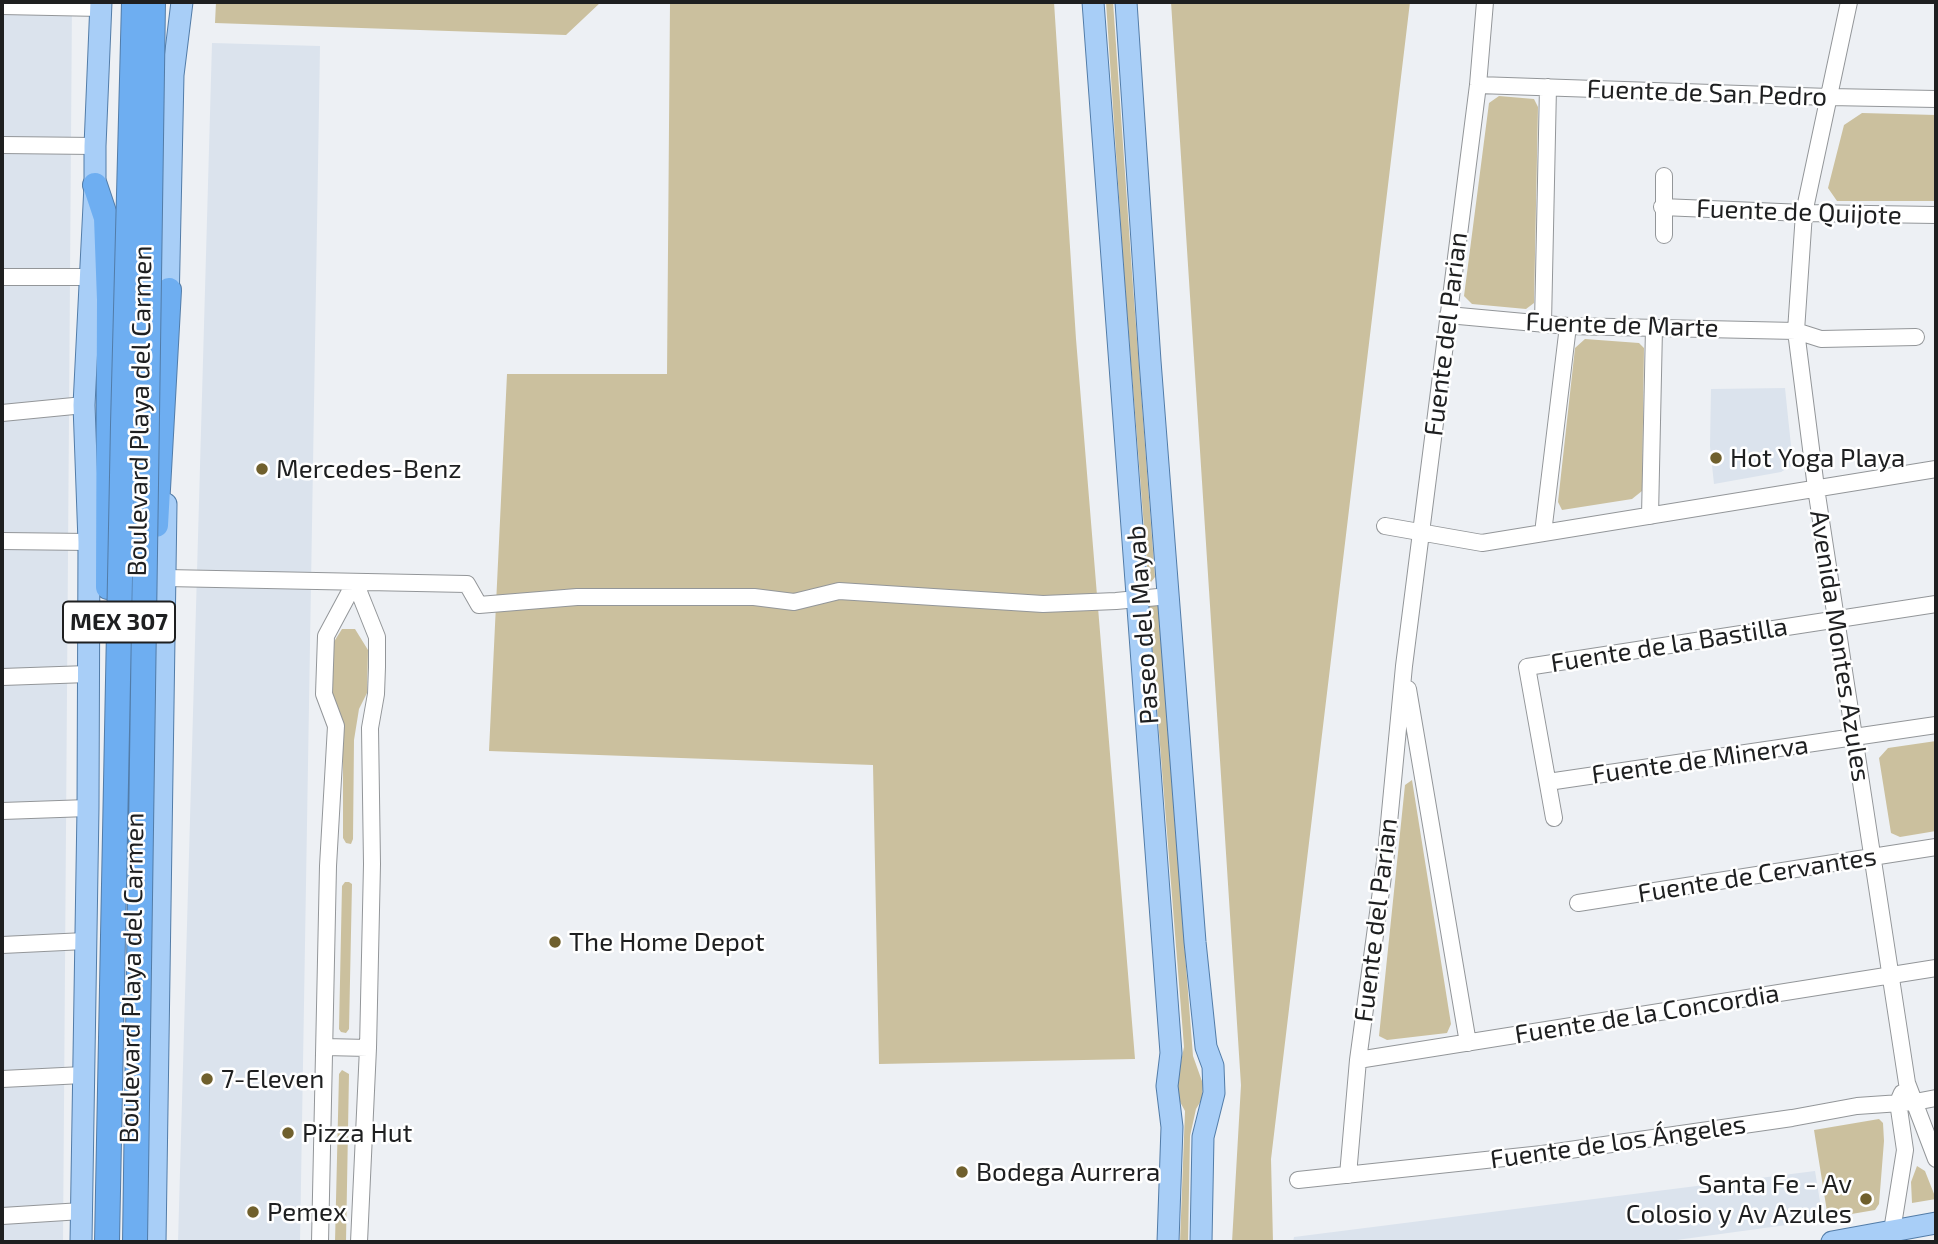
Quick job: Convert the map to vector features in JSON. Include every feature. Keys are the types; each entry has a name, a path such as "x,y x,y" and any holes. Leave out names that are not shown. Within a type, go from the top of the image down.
{"highway":[{"name":"MEX 307","path":"107,1242 134,2"},
{"name":"MEX 307","path":"135,1242 153,2"},
{"path":"96,185 106,218 109,300 96,405 108,635 117,720"},
{"path":"142,696 153,638 155,547 169,290"}],"main road":[{"name":"Boulevard Playa del Carmen","path":"155,1242 173,75 182,2"},
{"name":"Paseo del Mayab","path":"1093,2 1171,1053 1167,1086 1172,1127 1168,1242"},
{"name":"Paseo del Mayab","path":"1126,2 1133,128 1195,942 1206,1047 1213,1066 1213,1093 1203,1137 1201,1242"},
{"name":"Boulevard Playa del Carmen","path":"81,1242 89,542 96,405 90,277 96,185 101,5"},
{"path":"82,1211 94,1220 111,1226 128,1224 145,1217 156,1206"},
{"path":"1832,1242 1936,1223"}],"street":[{"name":"Fuente del Parian","path":"1348,1175 1358,1060 1387,854 1404,666 1478,85 1485,2"},
{"name":"Avenida Montes Azules","path":"1849,2 1804,214 1796,331 1816,488 1907,1083 1936,1160"},
{"path":"2,6 101,5"},
{"name":"Fuente de San Pedro","path":"1478,85 1936,99"},
{"path":"1543,323 1548,87"},
{"path":"2,145 95,146"},
{"name":"Fuente de Quijote","path":"1664,176 1664,235"},
{"name":"Fuente de Quijote","path":"1662,207 1804,214 1936,215"},
{"path":"2,277 90,277"},
{"name":"Fuente de Marte","path":"1448,315 1568,326 1796,331 1821,339 1916,337"},
{"path":"1543,533 1568,326"},
{"path":"1650,516 1654,328"},
{"path":"2,413 96,405"},
{"path":"1385,526 1482,543 1936,469"},
{"path":"2,541 89,542"},
{"path":"166,578 467,584 480,605 577,597 754,597 794,602 839,592 1043,604 1169,596"},
{"path":"320,1242 328,866 336,726 324,694 326,636 355,582"},
{"path":"355,582 377,637 376,694 370,728 372,863 368,1048 359,1242"},
{"name":"Fuente de la Bastilla","path":"1548,782 1527,667 1936,604"},
{"name":"Fuente del Parian","path":"1404,666 1468,1042"},
{"path":"2,677 88,674"},
{"name":"Fuente de Minerva","path":"1548,782 1936,725"},
{"path":"1548,782 1554,818"},
{"path":"2,811 88,808"},
{"name":"Fuente de Cervantes","path":"1578,903 1936,847"},
{"path":"2,946 85,941"},
{"name":"Fuente de la Concordia","path":"1358,1060 1936,968"},
{"path":"325,1047 368,1048"},
{"path":"2,1079 83,1075"},
{"path":"1892,1231 1905,1150 1898,1102 1907,1083"},
{"name":"Fuente de los Ángeles","path":"1298,1180 1542,1154 1857,1106 1936,1098"},
{"path":"2,1216 82,1211"}],"shaded area":[{"path":"2,2 72,2 63,1242 2,1242"},
{"path":"216,2 601,2 566,35 215,23"},
{"path":"670,2 1054,2 1076,339 1135,1059 879,1064 873,765 489,751 507,374 667,374"},
{"path":"1106,2 1113,2 1155,577 1151,582 1148,578 1124,273"},
{"path":"1171,2 1410,2 1271,1159 1273,1242 1232,1242 1241,1085"},
{"path":"212,43 320,46 300,1242 178,1242"},
{"path":"1499,96 1534,99 1538,107 1534,303 1526,309 1472,304 1464,296 1489,103"},
{"path":"1862,113 1936,115 1936,201 1837,201 1828,188 1844,125"},
{"path":"1585,339 1639,343 1644,348 1642,491 1632,499 1562,510 1558,502 1575,348"},
{"path":"1785,388 1793,465 1781,472 1714,484 1710,446 1711,389"},
{"path":"1154,603 1158,605 1193,1056 1203,1084 1202,1099 1196,1109 1190,1136 1188,1242 1180,1242 1185,1111 1176,1086 1184,1047 1149,606"},
{"path":"342,629 355,629 368,650 367,693 359,709 354,740 351,844 346,843 343,838 343,735 338,707 329,693 330,648"},
{"path":"1936,741 1936,831 1900,837 1891,833 1879,758 1888,748"},
{"path":"1412,780 1451,1024 1447,1033 1387,1040 1379,1036 1405,785"},
{"path":"345,882 352,884 349,1029 346,1033 339,1029 342,886"},
{"path":"342,1070 349,1074 346,1242 335,1242 339,1074"},
{"path":"1879,1119 1883,1123 1884,1141 1879,1204 1875,1210 1828,1218 1814,1130"},
{"path":"1917,1166 1925,1171 1936,1199 1912,1203 1911,1182"},
{"path":"1815,1171 1823,1220 1662,1242 1293,1242 1294,1237"}],"place":[{"name":"Hot Yoga Playa","path":"1716,458"},
{"name":"Mercedes-Benz","path":"262,469"},
{"name":"The Home Depot","path":"555,942"},
{"name":"7-Eleven","path":"207,1079"},
{"name":"Pizza Hut","path":"288,1133"},
{"name":"Bodega Aurrera","path":"962,1172"},
{"name":"Santa Fe - Av Colosio y Av Azules","path":"1866,1199"},
{"name":"Pemex","path":"253,1212"}]}
